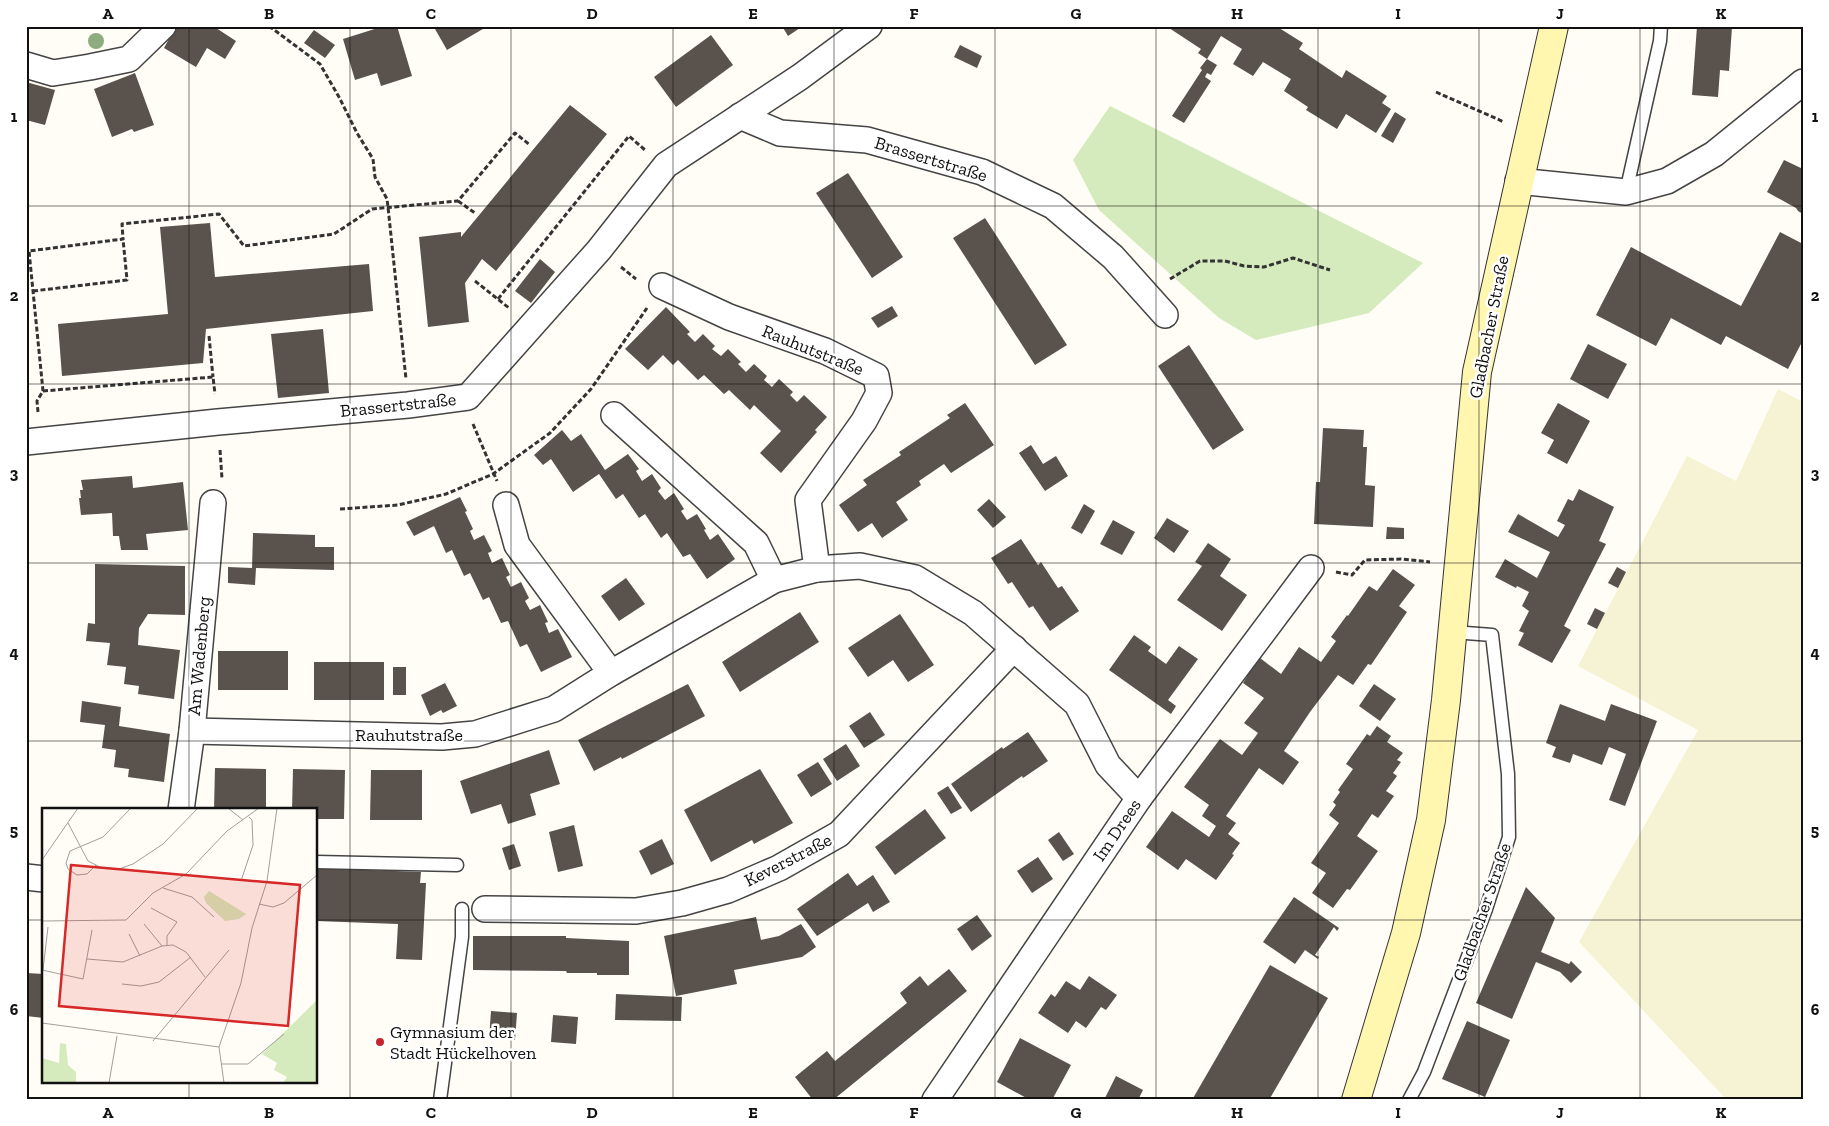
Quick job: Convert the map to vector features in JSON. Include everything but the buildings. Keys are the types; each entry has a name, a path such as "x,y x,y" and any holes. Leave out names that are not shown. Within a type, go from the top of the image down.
{"main road":[{"name":"Gladbacher Straße","path":"1356,1100 1406,933 1431,820 1453,632 1477,372 1554,26"}],"street":[{"path":"26,65 53,73 90,68 129,59 163,26"},
{"name":"Brassertstraße","path":"34,441 408,405 468,397 599,250 665,168 800,77 869,26"},
{"path":"1518,181 1626,192 1667,181 1714,154 1803,82"},
{"name":"Brassertstraße","path":"740,116 780,133 867,140 982,172 1053,206 1114,257 1165,315"},
{"name":"Rauhutstraße","path":"662,286 729,317 825,351 876,376 879,393 864,421 808,500 817,569"},
{"path":"614,415 756,543 774,580"},
{"name":"Am Wadenberg","path":"181,808 192,731 213,503"},
{"path":"506,505 517,545 611,673"},
{"name":"Rauhutstraße","path":"192,731 442,737 475,734 554,709 611,673 774,580 817,569 860,566 915,578 973,613 1077,704 1108,765 1139,798"},
{"name":"Im Drees","path":"935,1100 1139,798 1311,568"},
{"name":"Keverstraße","path":"473,909 636,911 682,903 728,890 779,868 839,834 1014,648"},
{"path":"26,877 42,879"}],"lane":[{"path":"1626,192 1660,41 1661,26"},
{"name":"Gladbacher Straße","path":"1408,1100 1424,1072 1480,927 1509,837 1508,774 1492,635 1453,632"},
{"path":"318,862 457,865"},
{"path":"440,1100 462,937 473,909"}],"path":[{"path":"269,26 320,64 373,159 375,177 387,199 404,363"},
{"path":"1436,92 1530,133"},
{"path":"458,201 515,133 530,145"},
{"path":"498,299 629,136 665,168"},
{"path":"33,291 127,280 122,224 219,214 244,246 334,234 372,209 458,201 475,213"},
{"path":"34,441 37,401 43,391 33,291 28,269 29,251 123,239"},
{"path":"1146,293 1200,261 1225,261 1244,266 1264,267 1293,258 1330,270"},
{"path":"475,281 512,311"},
{"path":"340,509 398,505 446,494 493,474 550,433 591,389 662,286"},
{"path":"209,336 218,422"},
{"path":"43,391 213,377"},
{"path":"1311,568 1352,575 1365,560 1401,559 1432,562"}],"shaded area":[{"path":"1778,389 1803,402 1803,1100 1727,1100 1579,942 1698,730 1578,666 1687,456 1736,481"}],"green space":[{"path":"1110,106 1423,263 1369,313 1256,340 1219,318 1099,210 1073,160"}],"place":[{"name":"Gymnasium der Stadt Hückelhoven","path":"380,1042"}]}
